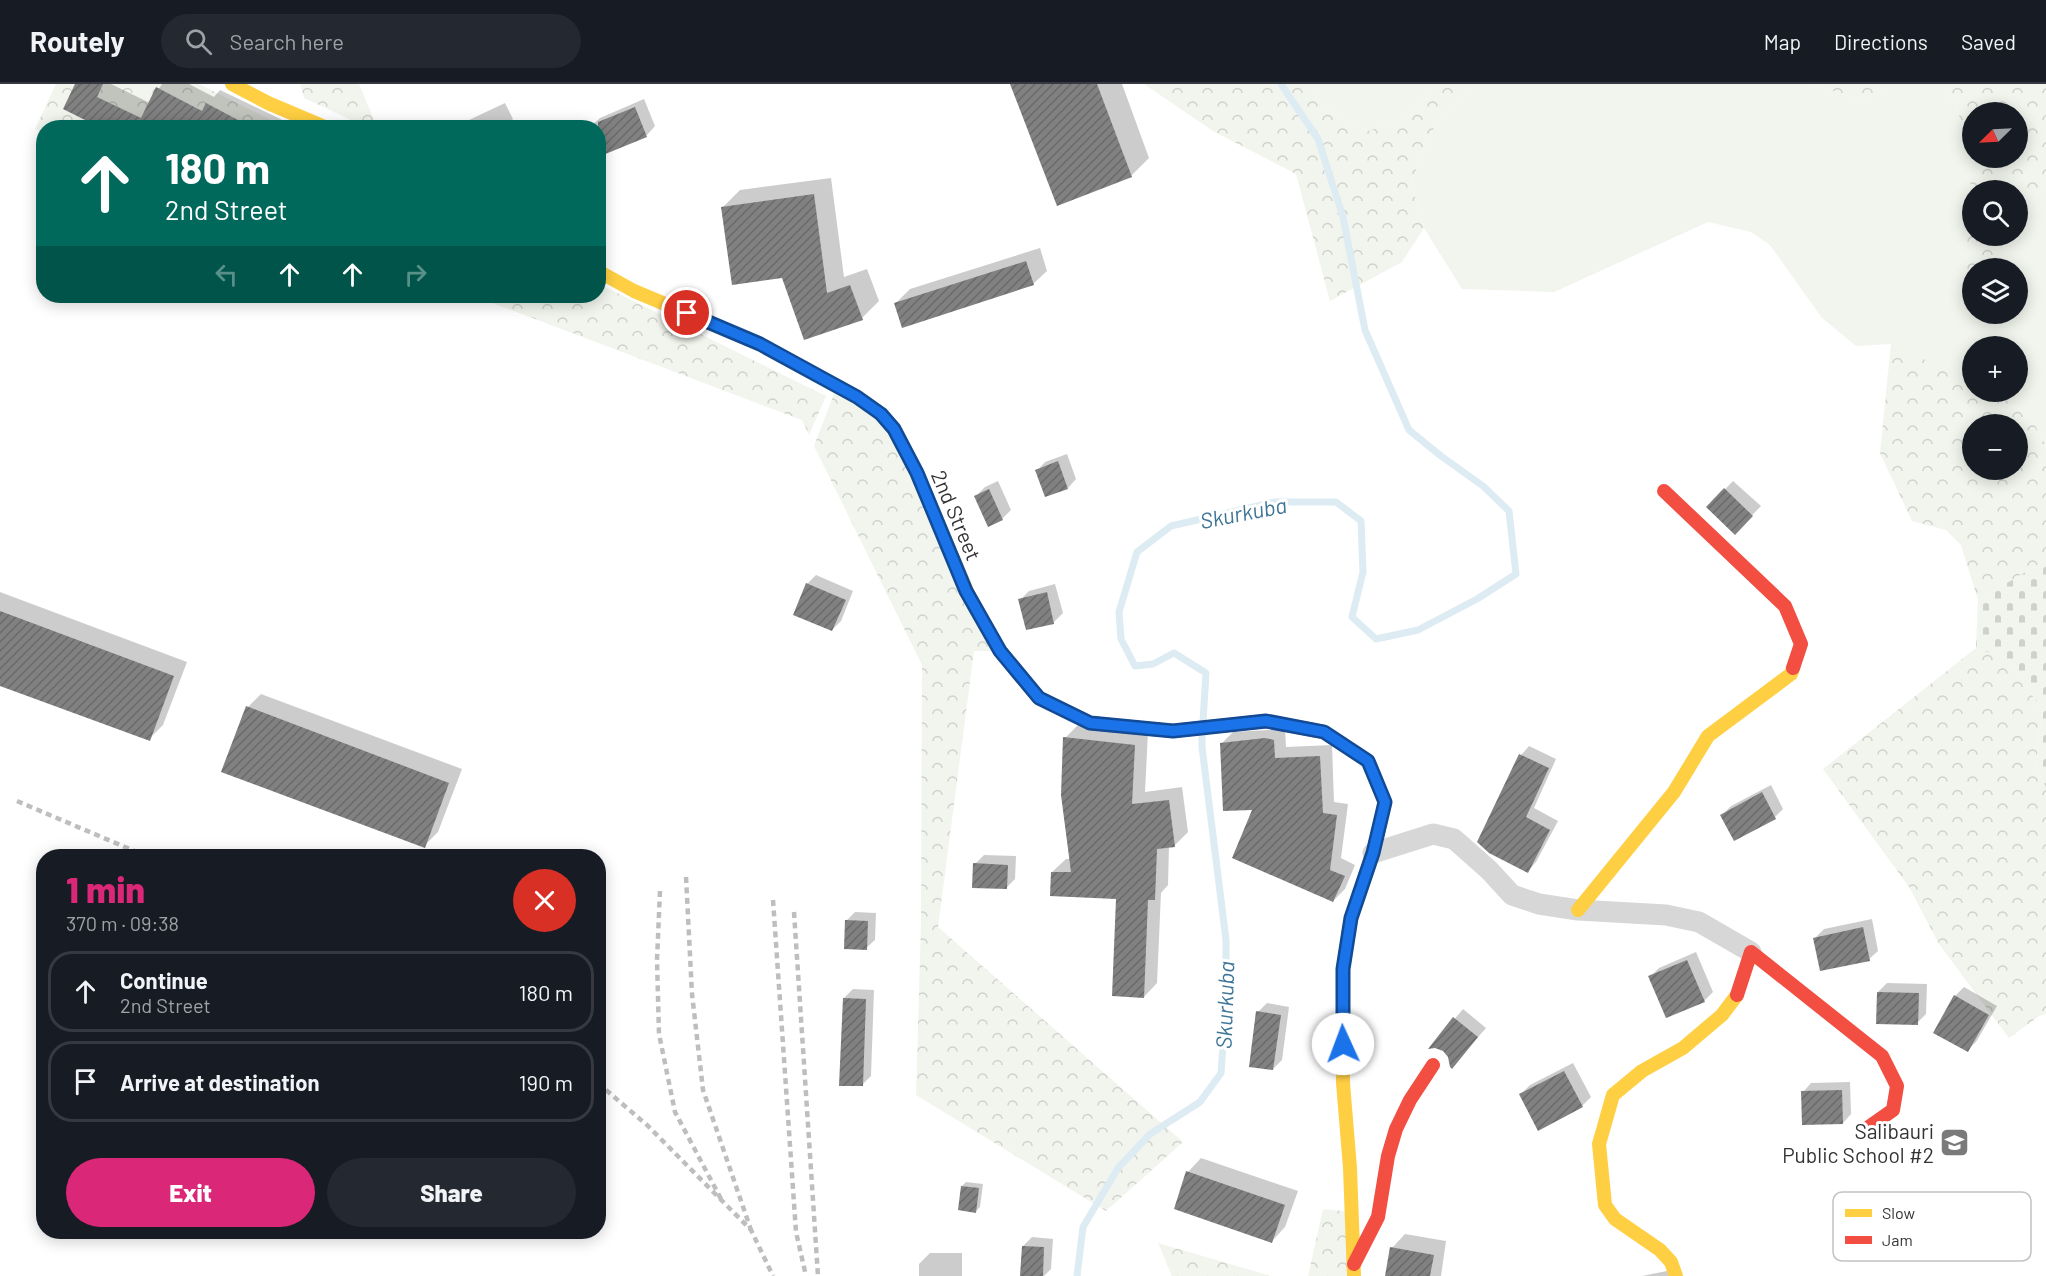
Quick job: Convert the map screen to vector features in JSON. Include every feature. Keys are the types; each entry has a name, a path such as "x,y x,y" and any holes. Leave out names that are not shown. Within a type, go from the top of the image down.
{"street":[{"path":"232,84 308,120"},
{"name":"2nd Street","path":"606,275 634,291 760,344 857,397 881,414 894,429 917,473 966,591 1000,651 1039,698 1090,723 1173,731 1266,721 1324,732 1368,761 1385,802 1373,853"},
{"path":"1578,910 1674,792 1708,736 1791,674 1801,644 1785,606 1664,491"},
{"path":"1354,1270 1350,1157 1343,1083 1343,969 1351,918 1373,853 1433,834 1454,839 1489,870 1512,895 1539,904 1578,910 1666,915 1699,922 1751,952 1882,1056 1898,1086 1893,1110 1866,1129"},
{"path":"1676,1276 1671,1262 1660,1250 1615,1218 1605,1205 1599,1144 1613,1095 1642,1071 1683,1048 1722,1015 1738,993 1751,952"},
{"path":"1354,1270 1381,1209 1385,1168 1393,1136 1422,1080 1433,1065"}],"green space":[{"path":"56,84 199,84 271,120 39,120"},
{"path":"300,84 359,84 374,120 351,120 304,98"},
{"path":"1144,84 1309,84 1323,108 1368,131 1410,117 1430,84 1475,84 1436,123 1411,182 1424,228 1402,262 1330,301 1296,174 1213,131"},
{"path":"1309,84 1430,84 1410,117 1368,131 1323,108"},
{"path":"1475,84 1810,84 1859,99 1889,90 1881,84 1940,84 1956,105 1962,125 1962,168 1971,168 1970,180 1962,180 1962,246 1966,246 1965,258 1962,258 1962,324 2028,324 2028,258 2004,258 2008,246 2028,246 2028,210 2046,181 2046,446 2022,402 2028,402 2028,336 1962,336 1962,378 1891,344 1856,346 1822,318 1770,245 1751,232 1708,222 1554,292 1462,289 1424,228 1411,182 1436,123"},
{"path":"1810,84 1881,84 1890,90 1859,99"},
{"path":"1940,84 2046,84 2046,181 2028,210 2028,180 1970,180 1971,168 2028,168 2028,102 1962,102 1962,125 1956,105"},
{"path":"1966,246 2008,246 2004,258 1965,258"},
{"path":"606,287 826,396 809,435 802,420 493,303 606,303"},
{"path":"1891,343 1962,378 1962,402 2023,402 2046,446 2046,560 1978,600 1961,545 1946,530 1912,521 1880,453"},
{"path":"837,386 881,414 1000,651 974,651 938,927 1183,1142 1106,1211 916,1095 921,925 922,665 814,446"},
{"path":"2046,560 2046,787 2036,770 2042,709 2007,659 1976,648 1978,600"},
{"path":"1976,648 2007,659 2042,709 2036,770 2046,787 2046,1014 2039,1016 2009,1038 1939,944 1909,887 1823,769"},
{"path":"1323,1209 1352,1212 1354,1276 1308,1276"},
{"path":"1158,1243 1271,1276 1172,1276"}],"building":[{"path":"75,84 103,84 97,97 141,118 156,87 202,111 206,103 238,120 85,120 63,109"},
{"path":"1010,84 1097,84 1132,177 1057,206"},
{"path":"635,107 647,137 606,154 606,120 603,120"},
{"path":"814,194 827,293 850,285 863,320 804,340 782,278 732,285 721,207"},
{"path":"1026,261 1034,285 902,328 894,303"},
{"path":"1058,461 1068,489 1045,497 1035,470"},
{"path":"1724,488 1753,516 1735,535 1706,507"},
{"path":"989,489 1003,520 988,527 974,496"},
{"path":"806,583 846,600 832,631 793,615"},
{"path":"1047,592 1054,624 1026,630 1018,599"},
{"path":"0,611 174,676 150,741 0,686"},
{"path":"246,706 449,783 425,848 221,772"},
{"path":"1063,737 1135,745 1132,804 1169,800 1175,847 1157,849 1155,900 1148,900 1144,998 1112,996 1116,899 1050,896 1051,872 1071,872 1061,795"},
{"path":"1265,738 1274,740 1275,758 1320,756 1323,813 1337,815 1330,870 1345,876 1333,902 1232,858 1252,810 1223,811 1220,743"},
{"path":"1519,754 1549,768 1526,817 1550,830 1528,873 1489,853 1477,842"},
{"path":"1762,792 1776,819 1734,841 1720,815"},
{"path":"973,863 1008,865 1007,889 972,888"},
{"path":"845,920 868,921 867,950 844,949"},
{"path":"1863,927 1870,961 1820,971 1813,938"},
{"path":"1687,960 1705,1002 1666,1018 1648,976"},
{"path":"1877,992 1919,993 1918,1025 1876,1024"},
{"path":"1954,995 1989,1015 1968,1052 1933,1033"},
{"path":"843,998 866,999 863,1086 839,1086"},
{"path":"1256,1011 1281,1015 1273,1070 1249,1067"},
{"path":"1453,1017 1478,1037 1452,1069 1443,1051 1435,1048 1428,1049"},
{"path":"1564,1071 1583,1107 1538,1131 1519,1094"},
{"path":"1842,1090 1843,1124 1802,1125 1801,1091"},
{"path":"1186,1171 1285,1205 1272,1243 1174,1209"},
{"path":"961,1186 979,1188 976,1213 958,1210"},
{"path":"1022,1246 1044,1247 1043,1276 1020,1276"},
{"path":"1390,1247 1434,1255 1430,1276 1385,1276"}],"waterway":[{"name":"Skurkuba","path":"1203,721 1206,673 1174,653 1153,664 1135,666 1121,639 1119,612 1137,552 1171,526 1275,502 1336,502 1361,521 1363,572 1352,617 1376,639 1418,630 1477,599 1516,574 1509,511 1483,486 1409,430 1365,330 1343,217 1318,139 1281,84"},
{"name":"Skurkuba","path":"1077,1276 1083,1227 1118,1168 1150,1134 1200,1102 1221,1073 1226,1003 1226,940 1202,735"}],"railway":[{"path":"17,801 130,849"},
{"path":"686,877 692,994 703,1090 751,1230"},
{"path":"660,891 657,960 659,1034 675,1112 721,1199"},
{"path":"773,900 796,1232 806,1276"},
{"path":"794,912 818,1276"},
{"path":"606,1090 648,1126 751,1230 773,1276"}],"traffic: slow":[{"path":"232,84 308,120"},
{"path":"606,275 634,291 760,344 857,397 881,414 894,429 917,473 969,596"},
{"path":"1578,910 1674,792 1708,736 1791,674 1793,668"},
{"path":"1354,1276 1350,1168 1343,1083 1343,969 1351,918 1373,853 1385,803 1368,761 1359,755"},
{"path":"1676,1276 1671,1262 1660,1250 1615,1219 1605,1205 1599,1144 1613,1095 1642,1071 1683,1048 1722,1015 1737,995"}],"traffic: jam":[{"path":"1664,491 1785,606 1801,644 1793,668"},
{"path":"969,596 1000,651 1039,698 1090,723 1173,731 1266,721 1324,732 1359,755"},
{"path":"1737,995 1751,952 1882,1056 1897,1086 1893,1110 1866,1129"},
{"path":"1354,1264 1378,1217 1388,1156 1396,1129 1410,1100 1433,1065"}],"place":[{"name":"Salibauri Public School #2","path":"1955,1142"}],"route":[{"path":"687,313 760,344 857,397 881,414 894,429 917,473 966,591 1000,651 1039,698 1090,723 1173,731 1266,721 1324,732 1368,761 1385,802 1373,853 1351,918 1343,969 1343,1044"}]}
